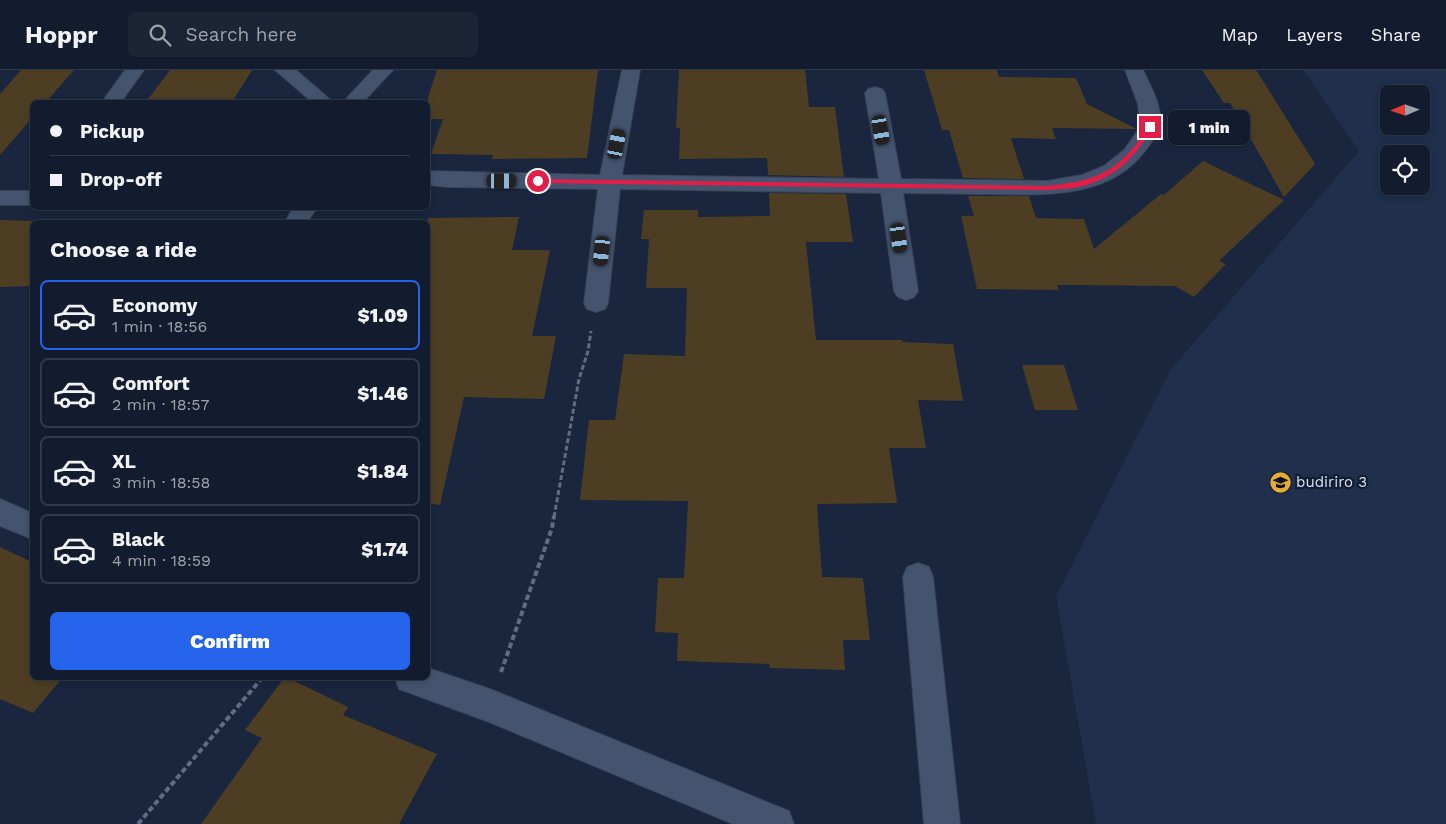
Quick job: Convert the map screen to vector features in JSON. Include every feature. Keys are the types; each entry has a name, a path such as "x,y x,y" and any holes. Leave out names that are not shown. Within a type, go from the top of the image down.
{"street":[{"path":"112,100 135,70"},
{"path":"284,70 321,100"},
{"path":"354,100 384,70"},
{"path":"596,303 610,181 631,70"},
{"path":"430,178 448,180 1047,188 1084,184 1119,167 1138,146 1150,127 1148,104 1134,70"},
{"path":"875,92 906,291"},
{"path":"0,198 30,198"},
{"path":"297,220 299,214 304,210"},
{"path":"0,512 30,525"},
{"path":"918,577 942,824"},
{"path":"417,680 490,706 776,824"}],"path":[{"path":"490,706 552,528 579,379 588,351 596,303"},
{"path":"138,824 260,680"}],"shaded area":[{"name":"budiriro 3","path":"1303,70 1446,70 1446,824 1096,824 1056,596 1171,369 1359,151"}],"building":[{"path":"21,70 74,70 48,100 30,100 30,120 0,155 0,94"},
{"path":"170,70 252,70 233,100 148,100"},
{"path":"437,70 598,70 587,158 492,159 493,155 431,154 443,119 430,119 430,100 428,100"},
{"path":"679,70 805,70 809,107 835,107 844,177 768,175 767,158 679,159 680,128 676,128"},
{"path":"924,70 997,70 999,77 1076,78 1087,104 1137,129 1052,128 1056,139 1011,138 1024,179 963,178 949,130 942,130"},
{"path":"1202,70 1256,70 1315,164 1284,197 1230,103 1224,103"},
{"path":"1203,161 1284,200 1219,261 1226,264 1194,297 1175,286 1057,285 1059,290 977,289 961,216 974,216 968,196 1029,196 1036,218 1084,219 1094,249 1161,194 1164,195"},
{"path":"769,193 846,194 853,242 806,242 816,340 902,340 902,342 953,344 963,401 918,400 926,448 889,448 897,503 817,504 822,577 863,578 870,640 843,640 845,670 770,668 769,664 677,661 678,633 655,632 658,578 684,578 688,501 580,500 589,420 615,420 624,354 685,356 687,288 646,288 649,239 641,239 644,210 698,210 698,217 770,216"},
{"path":"519,217 512,250 550,250 532,336 556,336 544,399 464,397 440,505 430,503 430,220 428,218"},
{"path":"0,220 30,221 30,286 0,287"},
{"path":"1022,365 1064,365 1078,410 1035,410"},
{"path":"0,547 30,561 30,680 60,680 33,713 0,699"},
{"path":"282,680 292,680 348,707 343,715 437,754 399,824 201,824 262,738 245,730"}],"place":[{"name":"budiriro 3","path":"1280,482"}],"route":[{"path":"538,181 1047,188 1084,184 1119,167 1138,146 1150,127"}]}
